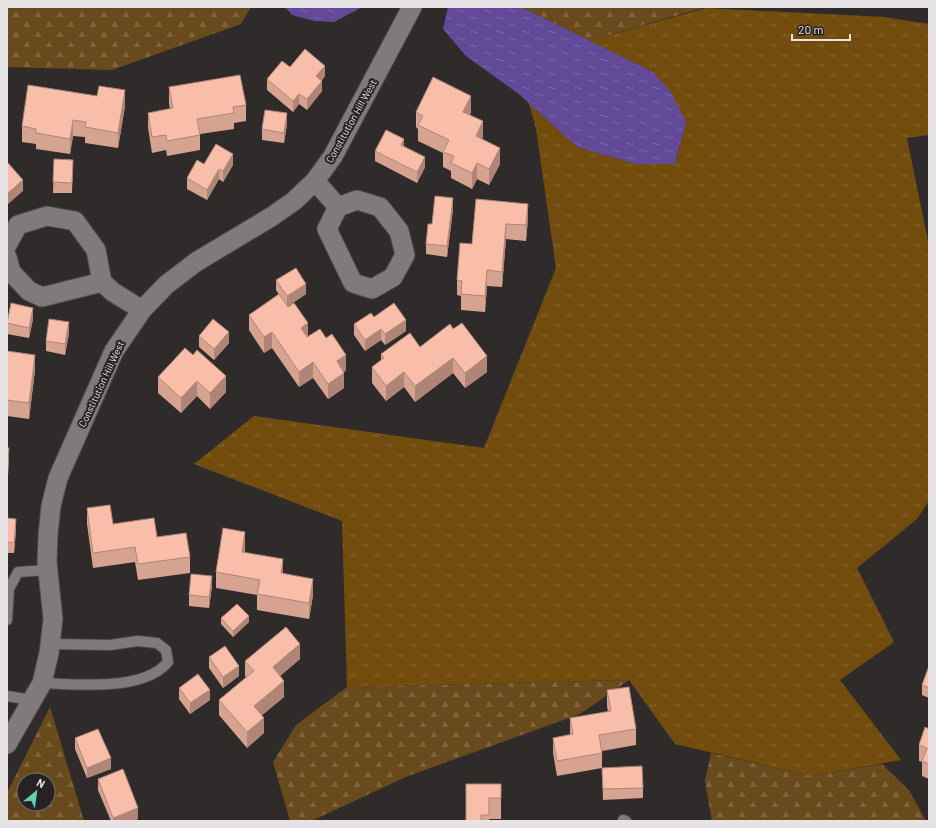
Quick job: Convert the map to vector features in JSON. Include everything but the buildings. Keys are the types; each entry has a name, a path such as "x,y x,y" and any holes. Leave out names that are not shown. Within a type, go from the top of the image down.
{"street":[{"name":"Constitution Hill West","path":"7,744 42,683 50,644 52,619 48,570 51,506 58,478 114,352 142,310 166,285 196,262 271,217 294,201 315,181 333,156 412,7"},
{"path":"315,181 338,207"},
{"path":"357,200 380,207 399,231 405,255 393,277 372,289 353,283 327,228 338,207 357,200"},
{"path":"7,245 18,225 47,216 75,221 96,250 102,282 113,292 142,310"},
{"path":"7,257 11,272 29,291 42,296 102,282"}],"lane":[{"path":"7,620 9,589 18,572 48,570"},
{"path":"42,683 99,684 139,680 161,670 168,662 166,650 157,643 138,641 110,645 50,644"},
{"path":"7,696 31,700"}],"green space":[{"path":"7,7 251,7 241,24 112,70 7,67"},
{"path":"521,7 706,7 589,41"},
{"path":"706,8 884,17 929,24 929,135 907,138 929,246 929,501 917,519 857,568 894,642 840,680 901,760 811,776 675,744 629,680 347,687 342,521 194,464 254,416 484,448 556,268 536,129 529,103 577,147 636,164 675,164 686,122 653,72 589,41"},
{"path":"629,680 580,714 408,776 311,821 290,821 273,762 296,725 347,687"},
{"path":"50,707 84,821 7,821 7,793 16,775 16,812 56,812 56,772 18,772"},
{"path":"711,753 811,776 882,764 909,790 926,821 712,821 705,781"}],"water":[{"path":"285,7 362,7 334,22 314,21 292,15"},
{"path":"448,7 521,7 653,72 671,92 686,122 675,164 636,164 577,147 520,95 466,56 443,29"}]}
